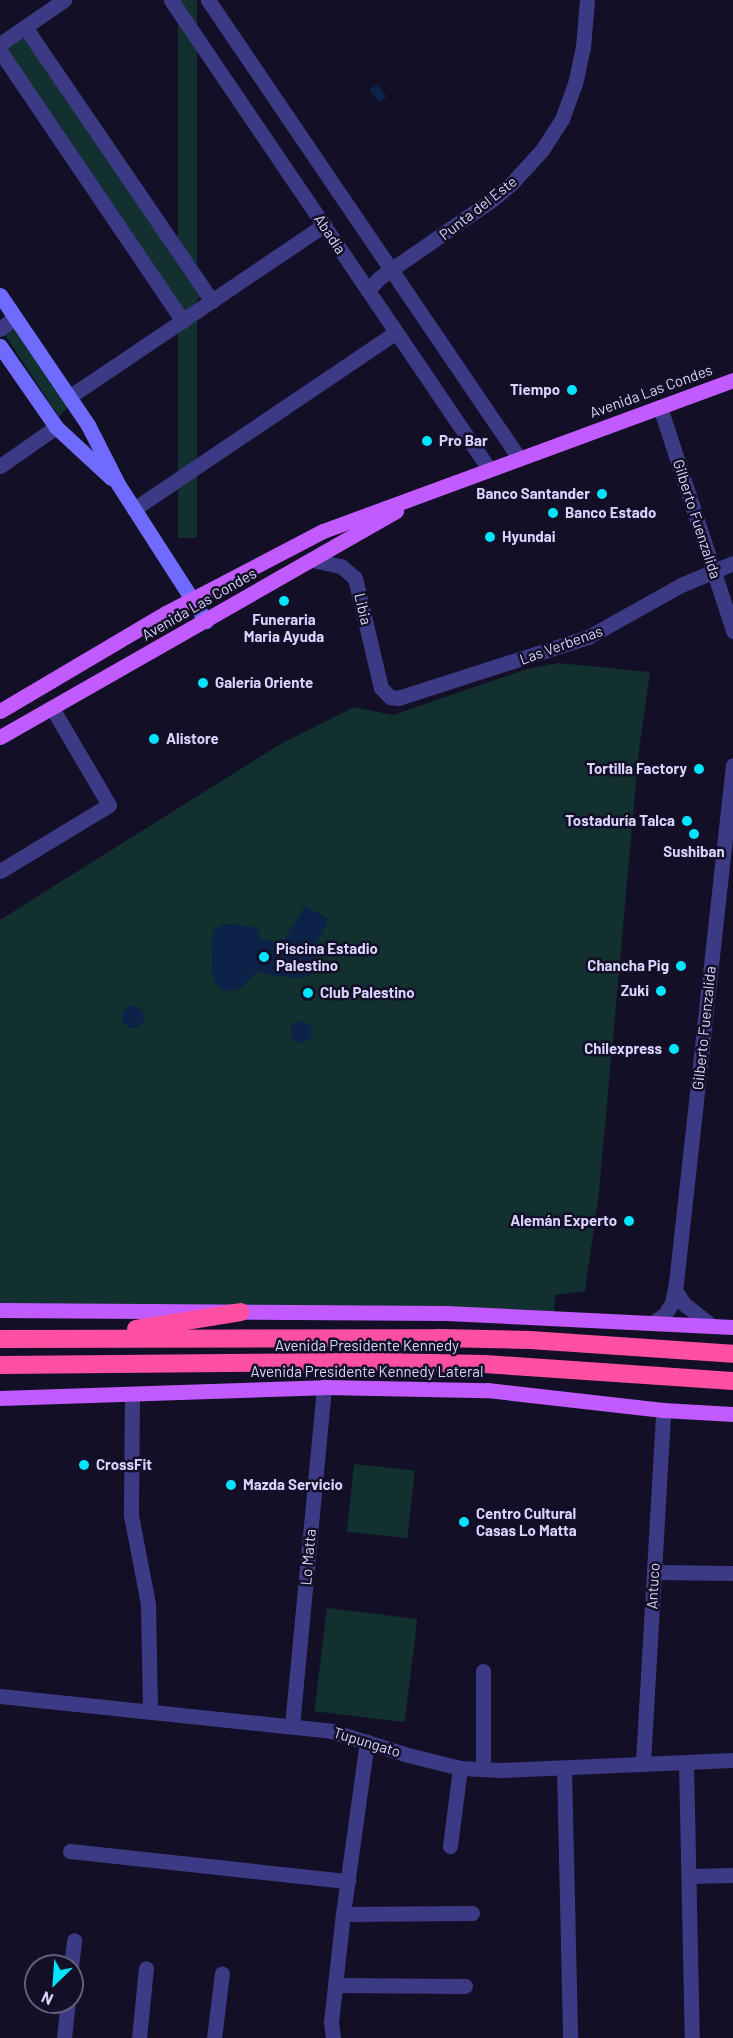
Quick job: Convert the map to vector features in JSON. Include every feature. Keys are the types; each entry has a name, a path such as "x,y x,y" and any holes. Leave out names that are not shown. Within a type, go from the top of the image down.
{"highway":[{"path":"69,1339 241,1312"},
{"name":"Avenida Presidente Kennedy","path":"0,1339 450,1338 552,1341 733,1354"},
{"name":"Avenida Presidente Kennedy","path":"0,1365 381,1362 484,1364 676,1379 733,1381"},
{"path":"676,1379 733,1390"}],"main road":[{"path":"0,295 72,401 118,484 206,621"},
{"path":"0,346 56,426 118,484"},
{"name":"Avenida Las Condes","path":"0,711 102,649 323,531 414,500 489,469 733,380"},
{"path":"56,426 69,417 72,401"},
{"name":"Avenida Las Condes","path":"0,737 414,500"},
{"path":"0,1310 446,1313 733,1327"},
{"name":"Avenida Presidente Kennedy Lateral","path":"0,1398 324,1387 488,1390 663,1410 733,1413"}],"street":[{"path":"0,44 64,0"},
{"name":"Abadía","path":"208,0 519,458"},
{"name":"Punta del Este","path":"368,290 379,278 393,272 493,199 542,150 562,119 575,84 584,47 587,0"},
{"name":"Abadía","path":"177,3 489,469"},
{"path":"25,27 212,301"},
{"path":"0,51 183,321"},
{"path":"72,401 183,321 324,225"},
{"path":"0,329 15,317"},
{"path":"134,509 396,332"},
{"name":"Gilberto Fuenzalida","path":"660,407 733,631"},
{"path":"0,466 56,426"},
{"name":"Libia","path":"312,560 341,566 355,578 381,688"},
{"name":"Las Verbenas","path":"381,688 390,697 402,697 572,643 609,627 666,592 733,563"},
{"path":"0,871 109,805 52,708"},
{"name":"Gilberto Fuenzalida","path":"654,1322 669,1308 675,1290 733,765"},
{"path":"675,1290 684,1304 711,1325"},
{"name":"Lo Matta","path":"292,1726 324,1387"},
{"path":"132,1394 131,1515 148,1604 150,1712"},
{"name":"Antuco","path":"643,1762 663,1410"},
{"path":"654,1572 733,1573"},
{"path":"483,1671 483,1769"},
{"name":"Tupungato","path":"0,1696 331,1731 460,1768 564,1768 643,1762 733,1760"},
{"path":"333,2038 331,2022 343,1914 367,1742"},
{"path":"686,1762 692,2038"},
{"path":"450,1846 460,1768"},
{"path":"564,1768 570,2038"},
{"path":"70,1851 348,1881"},
{"path":"689,1876 733,1875"},
{"path":"343,1914 472,1913"},
{"path":"72,1954 74,1940"},
{"path":"139,2038 146,1968"},
{"path":"214,2038 222,1973"},
{"path":"336,1985 465,1986"},
{"path":"64,2038 67,2014"},
{"path":"324,2038 331,2022"}],"green space":[{"path":"178,0 197,0 197,538 178,538"},
{"path":"25,33 202,296 178,312 1,49"},
{"path":"14,326 69,406 59,417 3,332"},
{"name":"Club Palestino","path":"558,663 650,672 639,750 599,1192 585,1291 555,1295 554,1315 0,1304 0,920 282,743 354,707 393,715 527,669"},
{"path":"354,1464 415,1470 408,1538 347,1532"},
{"path":"327,1608 417,1619 405,1722 314,1711"}],"water":[{"path":"377,84 387,97 379,103 369,90"},
{"name":"Piscina Estadio Palestino","path":"305,906 329,919 317,943 316,972 305,977 292,978 256,972 243,986 232,991 222,990 215,982 212,971 213,930 225,924 254,927 260,932 259,938 275,942 285,938"},
{"path":"133,1006 141,1009 144,1017 141,1025 133,1028 125,1025 122,1017 125,1009"},
{"path":"301,1021 309,1024 312,1032 309,1040 301,1043 293,1040 290,1032 293,1024"}],"place":[{"name":"Tiempo","path":"572,390"},
{"name":"Pro Bar","path":"427,441"},
{"name":"Banco Santander","path":"602,494"},
{"name":"Banco Estado","path":"553,513"},
{"name":"Hyundai","path":"490,537"},
{"name":"Funeraria Maria Ayuda","path":"284,601"},
{"name":"Galería Oriente","path":"203,683"},
{"name":"Alistore","path":"154,739"},
{"name":"Tortilla Factory","path":"699,769"},
{"name":"Tostaduría Talca","path":"687,821"},
{"name":"Sushiban","path":"694,834"},
{"name":"Piscina Estadio Palestino","path":"264,957"},
{"name":"Chancha Pig","path":"681,966"},
{"name":"Zuki","path":"661,991"},
{"name":"Club Palestino","path":"308,993"},
{"name":"Chilexpress","path":"674,1049"},
{"name":"Alemán Experto","path":"629,1221"},
{"name":"CrossFit","path":"84,1465"},
{"name":"Mazda Servicio","path":"231,1485"},
{"name":"Centro Cultural Casas Lo Matta","path":"464,1522"}]}
